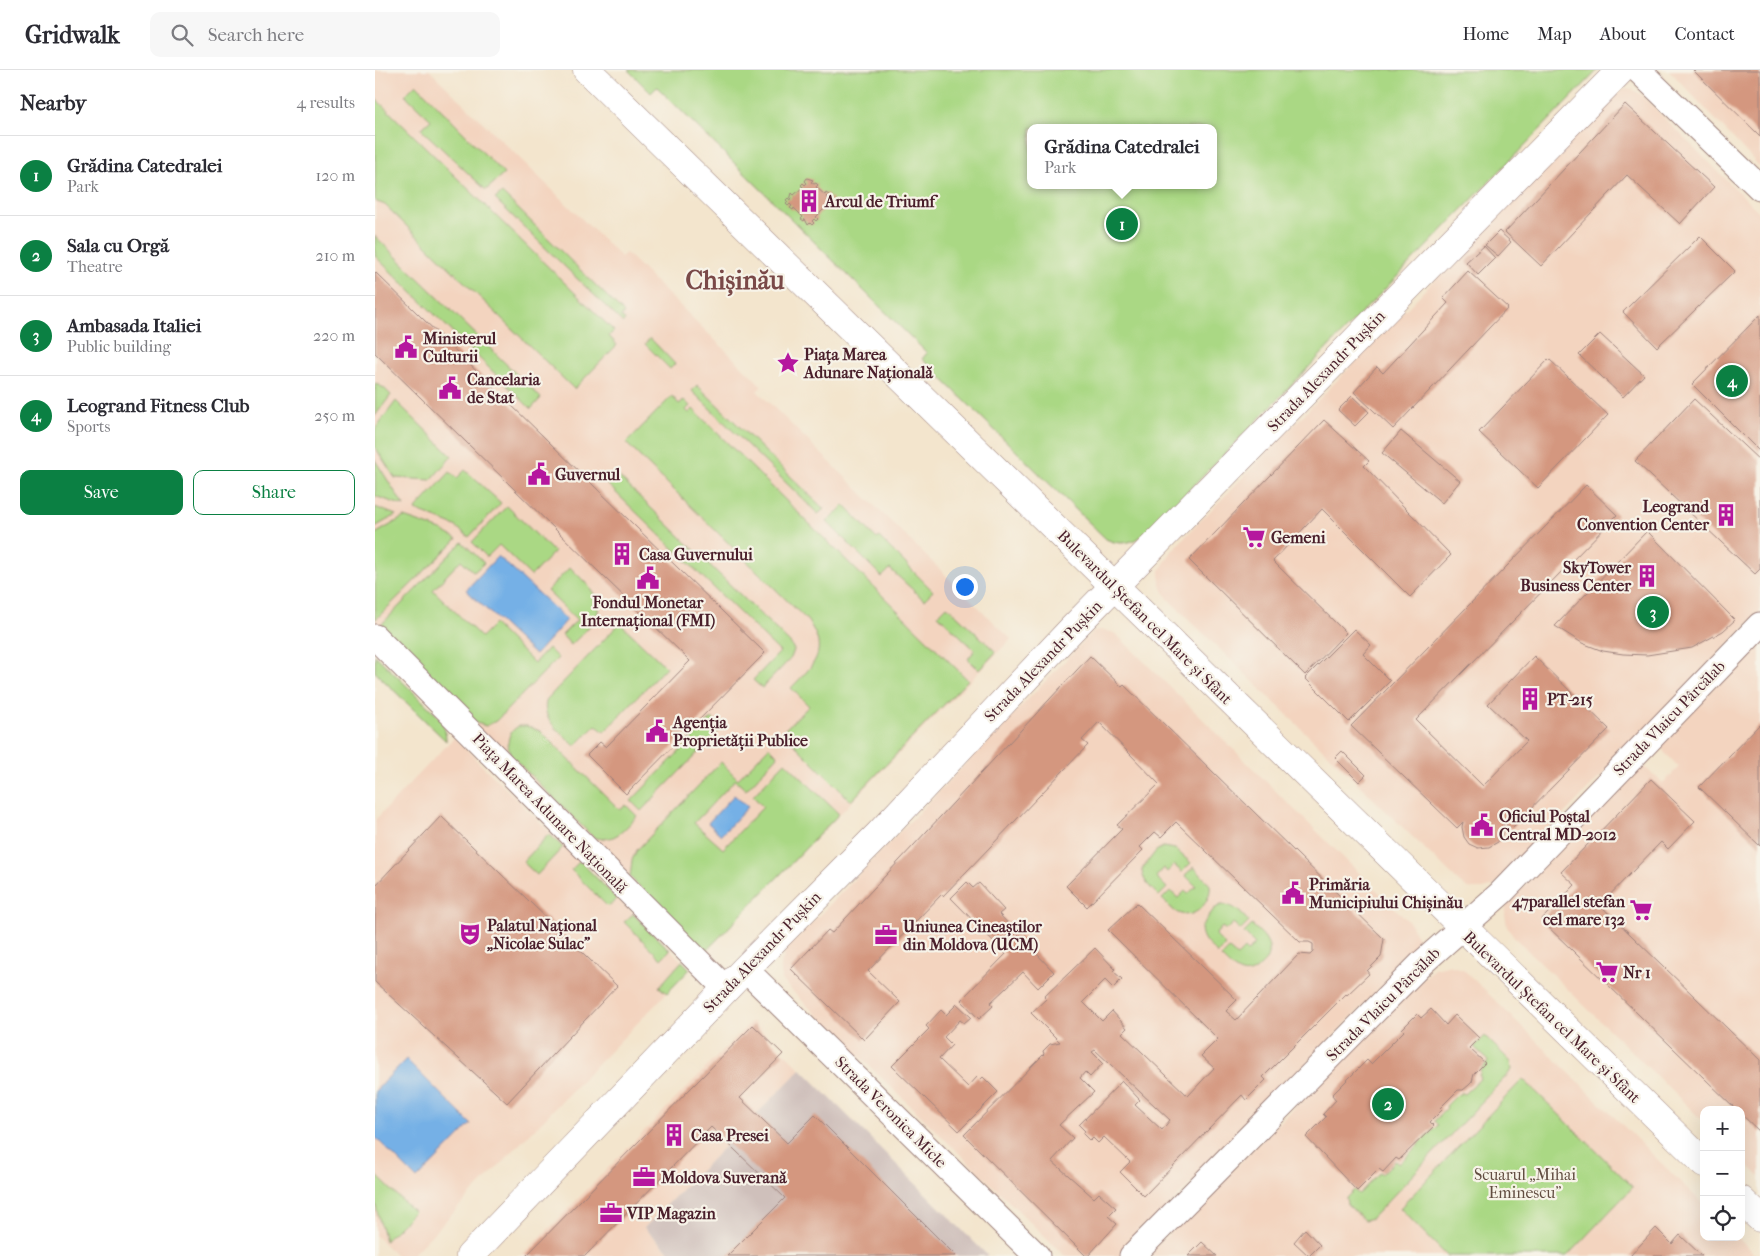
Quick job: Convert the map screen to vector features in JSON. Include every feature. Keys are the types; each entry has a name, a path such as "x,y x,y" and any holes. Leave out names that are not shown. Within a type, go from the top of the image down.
{"main road":[{"name":"Bulevardul Ștefan cel Mare și Sfânt","path":"587,70 1115,586 1460,928 1700,1159"},
{"name":"Strada Alexandr Pușkin","path":"470,1256 745,969 879,834 1115,586 1621,70"},
{"path":"1745,1204 1760,1218"}],"street":[{"path":"1638,70 1760,188"},
{"name":"Strada Vlaicu Pârcălab","path":"1132,1256 1422,963 1501,893 1760,625"},
{"name":"Piața Marea Adunare Națională","path":"375,637 487,748 604,869 726,989"},
{"name":"Strada Veronica Micle","path":"745,969 1037,1256"}],"shaded area":[{"name":"Guvernul","path":"375,70 429,70 621,257 626,253 762,386 757,391 1011,639 705,952 375,627"},
{"path":"1669,70 1760,70 1760,167"},
{"path":"1625,89 1632,89 1640,94 1760,213 1760,612 1494,886 1473,889 1465,887 1459,882 1168,599 1160,585 1160,570 1172,551 1187,535 1615,94"},
{"path":"1099,630 1112,632 1117,635 1411,924 1417,938 1413,954 1120,1256 1065,1256 782,981 780,966 786,950 1089,636"},
{"path":"1760,639 1760,1177 1745,1162 1745,1106 1700,1106 1700,1118 1516,939 1507,927 1505,914 1507,904 1641,764 1663,783 1679,767 1664,752 1662,742"},
{"path":"454,738 690,969 411,1256 397,1256 375,1235 375,820"},
{"path":"1448,965 1463,969 1700,1201 1700,1241 1741,1241 1756,1256 1147,1256 1434,968"},
{"name":"Casa Presei","path":"752,1021 801,1069 644,1228 670,1253 666,1256 522,1256"},
{"path":"801,1069 988,1256 666,1256 670,1252 644,1228"}],"green space":[{"path":"628,70 1598,70 1166,514 1139,537 1124,543 1106,539 922,359 927,353 657,87 651,93"},
{"path":"416,84 504,174 486,190 421,129 431,120 405,95"},
{"path":"375,98 614,331 609,336 617,345 574,389 385,205 375,201"},
{"path":"502,193 624,313 621,317 625,320 623,323 495,199"},
{"path":"375,236 541,398 531,409 375,256"},
{"path":"650,338 675,364 670,369 645,344"},
{"path":"375,383 391,395 375,416"},
{"path":"697,385 824,509 818,514 692,391"},
{"path":"672,396 679,404 684,400 690,406 686,410 689,413 693,409 968,680 851,801 782,732 809,706 791,688 812,665 816,657 818,641 814,631 807,620 626,443"},
{"path":"396,401 452,456 431,480 395,478 375,447 375,429"},
{"path":"375,460 404,506 375,496"},
{"path":"465,470 501,503 469,537 455,526 415,510 450,472 457,478"},
{"path":"615,473 791,644 794,650 791,658 762,688 753,680 780,652 606,483"},
{"path":"844,505 877,539 879,537 933,591 924,600 890,569 882,577 827,522"},
{"path":"507,506 554,552 531,576 499,545 487,557 472,542"},
{"path":"375,507 396,515 375,527"},
{"path":"404,517 441,530 457,539 375,620 375,534"},
{"path":"462,542 484,563 474,572 461,560 433,590 481,637 494,624 534,663 548,648 558,658 496,721 486,726 476,723 377,629"},
{"path":"570,567 593,592 597,599 598,607 593,622 571,645 562,635 577,620 547,591"},
{"path":"947,606 996,652 979,670 968,659 975,650 938,615"},
{"path":"620,623 666,667 604,732 596,725 575,746 553,726 546,713 547,699"},
{"path":"375,655 439,717 446,734 446,741 375,672"},
{"path":"712,718 722,728 641,811 631,801"},
{"path":"519,726 527,726 540,731 620,810 626,805 637,816 623,831 613,837 600,839 593,837 511,756 508,747 510,735"},
{"path":"769,747 778,756 746,790 735,780 694,823 723,849 763,807 753,796 785,762 839,814 705,952 630,877 632,860 637,850 721,762 738,779"},
{"path":"549,834 563,847 537,875 523,862"},
{"path":"1163,847 1175,849 1191,863 1182,872 1174,865 1167,872 1164,868 1156,877 1167,888 1159,896 1145,881 1142,869 1156,851"},
{"path":"580,861 617,899 608,907 571,870"},
{"path":"1194,867 1210,885 1209,896 1198,911 1193,914 1181,914 1173,910 1162,899 1170,891 1178,898 1185,891 1188,894 1196,886 1185,875"},
{"path":"1221,905 1230,906 1240,912 1249,922 1241,930 1233,923 1226,930 1222,927 1215,935 1225,945 1218,954 1204,939 1201,927 1214,909"},
{"path":"633,914 670,950 661,959 624,922"},
{"path":"1252,925 1267,941 1269,954 1265,961 1254,971 1243,973 1234,969 1221,957 1229,949 1237,956 1244,949 1247,952 1255,944 1244,933"},
{"path":"682,961 690,969 667,993 659,987"},
{"path":"1485,1036 1511,1062 1512,1070 1372,1218 1364,1220 1347,1204 1346,1198 1354,1190 1359,1194 1380,1172 1382,1174 1395,1161 1399,1164 1438,1125 1434,1121 1447,1108 1446,1106 1461,1092 1464,1094 1481,1078 1479,1075 1480,1071 1489,1061 1474,1047"},
{"name":"Scuarul „Mihai Eminescu”","path":"1523,1079 1633,1187 1567,1256 1447,1256 1400,1208"},
{"path":"375,1174 414,1212 385,1241 375,1203"}],"water":[{"path":"498,556 567,620 535,655 466,590"},
{"path":"734,795 748,807 721,835 708,823"},
{"path":"406,1059 471,1124 417,1179 375,1137 375,1091"}],"building":[{"path":"1693,70 1760,70 1760,136"},
{"path":"1625,104 1714,187 1680,224 1627,175 1541,266 1505,232"},
{"name":"Arcul de Triumf","path":"807,178 813,180 811,182 816,183 818,185 816,187 825,195 826,193 829,195 827,197 829,199 831,197 833,199 831,201 833,203 827,206 829,208 827,210 825,208 816,217 818,219 816,221 814,219 812,221 814,223 812,225 810,223 808,225 805,219 804,221 801,219 803,217 794,208 793,210 790,208 792,206 790,204 788,206 786,204 788,202 786,200 788,198 790,200 792,193 794,195 803,187 801,185 803,183 805,185 807,183 805,181"},
{"path":"1499,231 1511,242 1498,256 1485,245"},
{"path":"1700,236 1735,271 1657,347 1623,312"},
{"path":"1484,246 1495,258 1478,275 1466,262"},
{"path":"1468,271 1508,308 1393,429 1354,392 1377,367 1383,373 1448,303 1443,298"},
{"name":"Casa Guvernului","path":"375,272 765,653 626,794 587,755 600,742 606,747 690,661 375,353"},
{"path":"1760,315 1760,452 1692,384"},
{"path":"1600,334 1644,375 1623,397 1579,355"},
{"path":"1549,359 1608,415 1538,488 1479,432"},
{"path":"1352,396 1369,412 1355,426 1338,410"},
{"name":"Leogrand Convention Center","path":"1694,399 1760,461 1760,569 1755,574 1635,461"},
{"name":"Gemeni","path":"1324,420 1369,461 1364,466 1451,555 1410,597 1322,509 1273,561 1346,633 1305,675 1189,560"},
{"path":"1401,431 1460,481 1442,503 1382,453"},
{"path":"1586,485 1617,515 1416,720 1483,786 1527,741 1488,704 1534,656 1609,729 1511,829 1503,821 1504,828 1498,842 1489,847 1478,848 1469,844 1464,837 1463,822 1457,828 1351,726"},
{"name":"SkyTower Business Center","path":"1647,531 1735,620 1723,631 1692,648 1647,655 1603,651 1582,643 1555,626"},
{"path":"1354,629 1371,645 1363,654 1390,681 1349,722 1305,678"},
{"path":"1090,656 1122,687 1124,685 1384,939 1381,957 1367,971 1369,974 1346,994 1263,1077 1266,1080 1246,1100 1242,1095 1144,1196 1120,1172 1130,1162 1104,1137 1098,1143 1093,1138 1090,1141 1083,1134 1085,1131 1079,1125 1122,1081 1140,1100 1135,1105 1162,1130 1170,1120 1095,1050 1092,1052 1103,1063 1090,1077 1085,1072 1080,1078 1094,1092 1059,1125 1073,1138 1052,1161 1094,1198 1099,1193 1116,1208 1108,1216 1117,1224 1086,1256 964,1135 1044,1054 1043,1051 1050,1044 1060,1042 1031,1013 1046,999 1044,997 1095,948 1115,969 1113,971 1122,979 1113,988 1105,980 1083,1002 1102,1021 1112,1011 1127,1028 1122,1033 1188,1096 1214,1068 1201,1056 1218,1039 1108,930 1137,903 1237,1000 1226,1011 1236,1020 1299,954 1310,955 1313,952 1313,944 1300,942 1176,822 1161,837 1155,832 1140,847 1143,850 1087,907 1066,886 1122,829 1117,825 1159,784 1099,722 1082,740 1088,745 868,971 900,1002 864,1040 791,969 828,930 832,933"},
{"path":"1760,724 1760,846 1699,787"},
{"path":"1342,751 1366,775 1359,782 1335,758"},
{"path":"1651,779 1695,821 1668,849 1661,842 1600,905 1760,1060 1760,1132 1745,1118 1745,1106 1733,1106 1541,920 1575,885 1561,872"},
{"name":"Palatul Național „Nicolae Sulac”","path":"441,816 617,986 507,1103 375,982 375,886"},
{"path":"967,882 973,888 979,883 1004,910 999,914 1054,972 1038,988 1023,972 990,1003 993,1006 979,1019 961,1000 1006,954 951,898"},
{"path":"957,1004 971,1017 964,1023 960,1020 944,1037 952,1045 939,1059 968,1087 977,1077 980,1080 983,1077 998,1092 959,1131 892,1066 929,1029 926,1026 941,1010 946,1015"},
{"path":"1431,1009 1446,1025 1455,1015 1479,1038 1469,1048 1485,1063 1474,1074 1469,1085 1463,1090 1458,1090 1440,1108 1442,1110 1430,1122 1434,1126 1399,1160 1396,1158 1383,1172 1379,1169 1357,1191 1306,1137 1326,1117 1323,1114 1336,1100 1332,1095 1367,1060 1371,1064 1404,1031 1402,1029 1417,1014 1421,1018"},
{"path":"753,1025 783,1054 740,1098 787,1143 815,1115 956,1256 727,1256 785,1198 711,1127 585,1256 526,1256"},
{"path":"1656,1228 1672,1244 1680,1235 1702,1256 1630,1256"},
{"path":"1305,1229 1320,1245 1309,1256 1294,1242"},
{"path":"1202,1242 1217,1256 1188,1256"}],"place":[{"name":"Arcul de Triumf","path":"809,201"},
{"name":"Grădina Catedralei","path":"1122,224"},
{"name":"Ministerul Culturii","path":"406,347"},
{"name":"Piața Marea Adunare Națională","path":"788,363"},
{"name":"Leogrand Fitness Club","path":"1732,381"},
{"name":"Cancelaria de Stat","path":"450,388"},
{"name":"Guvernul","path":"539,474"},
{"name":"Leogrand Convention Center","path":"1726,515"},
{"name":"Gemeni","path":"1254,537"},
{"name":"Casa Guvernului","path":"622,554"},
{"name":"SkyTower Business Center","path":"1647,576"},
{"name":"Fondul Monetar Internațional (FMI)","path":"648,578"},
{"name":"Ambasada Italiei","path":"1653,612"},
{"name":"PT-215","path":"1530,699"},
{"name":"Agenția Proprietății Publice","path":"657,731"},
{"name":"Oficiul Poștal Central MD-2012","path":"1482,825"},
{"name":"Primăria Municipiului Chișinău","path":"1293,893"},
{"name":"47parallel stefan cel mare 132","path":"1641,910"},
{"name":"Palatul Național „Nicolae Sulac”","path":"470,934"},
{"name":"Uniunea Cineaștilor din Moldova (UCM)","path":"886,935"},
{"name":"Nr 1","path":"1607,972"},
{"name":"Sala cu Orgă","path":"1388,1104"},
{"name":"Casa Presei","path":"674,1135"},
{"name":"Moldova Suverană","path":"644,1177"},
{"name":"VIP Magazin","path":"611,1213"}],"district":[{"name":"Chișinău","path":"735,280"}]}
